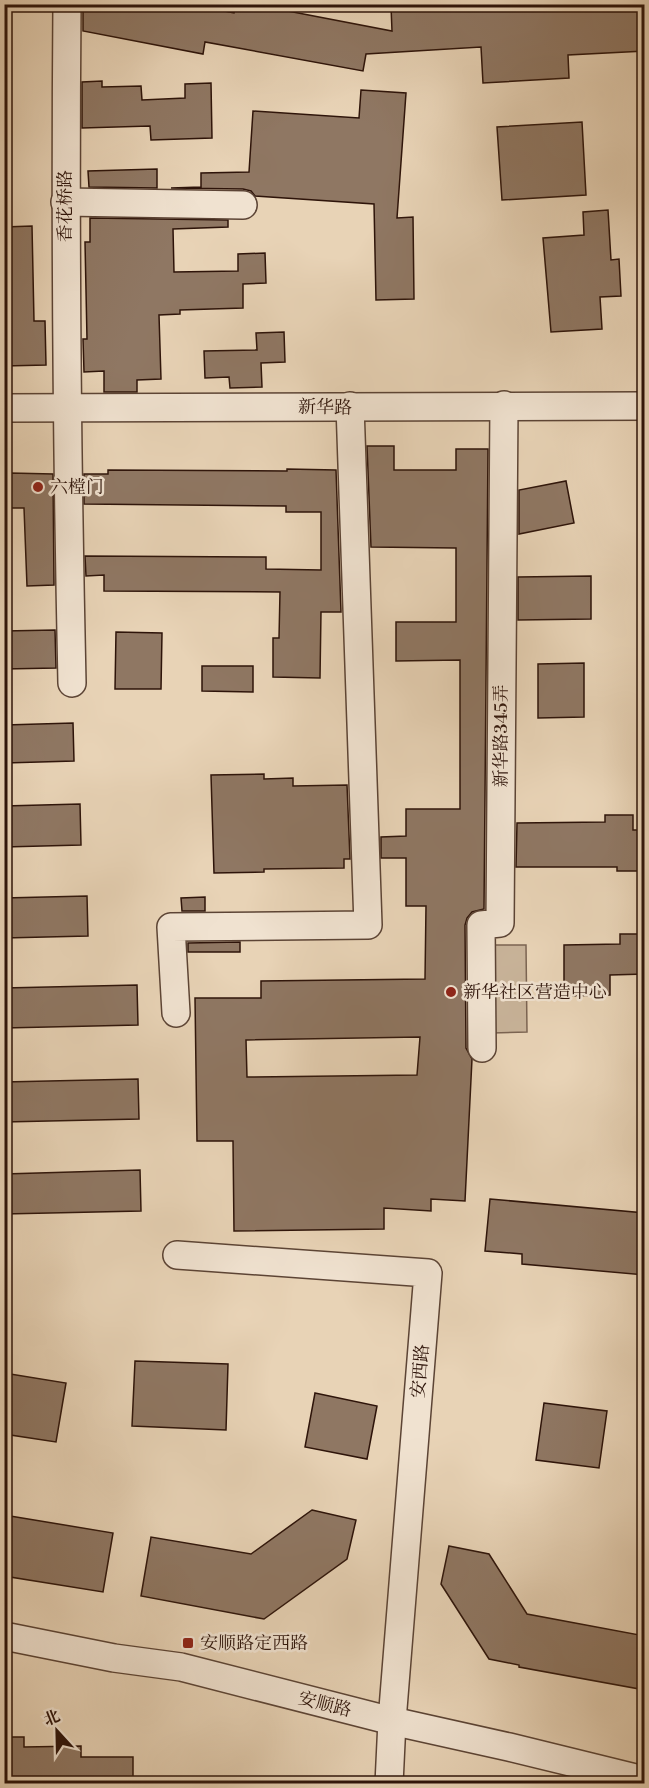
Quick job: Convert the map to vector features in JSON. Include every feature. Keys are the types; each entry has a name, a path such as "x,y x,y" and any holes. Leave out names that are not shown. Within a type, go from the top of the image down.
{"street":[{"name":"香花桥路","path":"67,4 66,407 72,683"},
{"path":"65,202 243,206"},
{"name":"新华路345弄","path":"482,1048 481,925 500,923 504,405"},
{"path":"176,1013 171,927 368,925 350,406"},
{"name":"新华路","path":"4,408 645,406"},
{"name":"安西路","path":"177,1255 428,1273 392,1721"},
{"name":"安顺路","path":"4,1636 114,1658 181,1667 392,1721 645,1780"},
{"path":"389,1784 392,1721"}],"shaded area":[{"path":"491,945 526,945 527,1032 492,1033"}],"building":[{"path":"83,4 186,4 234,13 236,4 251,4 392,31 391,6 565,4 565,10 645,5 645,51 568,55 569,78 483,83 481,47 366,54 363,71 205,42 203,54 83,31"},
{"path":"102,81 102,87 141,86 142,100 185,98 185,84 211,83 212,138 151,140 150,126 82,128 82,82"},
{"path":"361,90 406,93 397,218 413,217 414,299 376,300 374,204 255,196 251,191 243,189 171,188 201,187 201,173 249,172 253,111 359,118"},
{"path":"582,122 586,195 502,200 497,127"},
{"path":"157,169 157,188 89,187 88,171"},
{"path":"608,210 611,260 619,259 621,296 600,297 602,329 551,332 543,238 584,235 583,212"},
{"path":"90,218 228,220 228,227 173,229 174,272 238,271 238,254 265,253 266,283 243,284 243,308 180,310 180,314 159,315 161,379 137,380 137,392 104,392 104,371 84,372 83,339 87,339 85,242 90,242"},
{"path":"32,226 34,321 45,321 46,365 4,366 4,227"},
{"path":"284,332 285,362 261,363 262,387 230,388 229,377 205,378 204,351 257,350 256,333"},
{"path":"367,446 394,446 394,470 456,470 456,449 488,449 484,909 472,912 465,925 466,1048 472,1059 465,1201 431,1199 431,1211 384,1208 384,1229 234,1231 233,1141 197,1141 195,998 261,998 261,981 425,979 426,906 406,906 406,858 381,858 381,837 406,836 406,809 460,809 460,660 396,661 396,622 456,622 456,548 371,547","holes":["420,1037 417,1075 247,1077 246,1040"]},
{"path":"287,469 336,470 341,612 321,612 320,678 273,677 273,638 279,638 280,592 104,591 104,575 86,576 85,556 266,557 266,569 321,570 321,512 286,512 286,506 84,504 84,474 108,474 108,470 287,471"},
{"path":"10,473 53,474 54,585 27,586 24,508 10,508"},
{"path":"566,481 574,523 519,534 519,490"},
{"path":"591,576 591,619 518,620 518,577"},
{"path":"55,630 56,668 4,669 4,631"},
{"path":"116,632 162,633 161,689 115,689"},
{"path":"584,663 584,717 538,718 538,664"},
{"path":"202,666 253,666 253,692 202,691"},
{"path":"73,723 74,761 5,763 5,725"},
{"path":"264,774 264,779 293,778 293,786 347,785 350,859 344,859 344,868 264,869 264,872 214,873 211,775"},
{"path":"80,804 81,845 4,847 4,806"},
{"path":"605,815 633,815 633,830 645,830 645,871 617,871 617,867 516,867 517,823 605,822"},
{"path":"87,896 88,936 4,938 4,898"},
{"path":"205,897 205,911 182,911 181,898"},
{"path":"620,934 645,934 645,974 610,975 610,995 564,996 564,945 620,944"},
{"path":"240,942 240,952 188,952 188,943"},
{"path":"137,985 138,1025 4,1028 4,988"},
{"path":"138,1079 139,1119 4,1122 4,1082"},
{"path":"140,1170 141,1211 4,1214 4,1174"},
{"path":"490,1199 645,1213 645,1275 522,1264 522,1254 485,1251"},
{"path":"135,1361 228,1364 226,1430 132,1426"},
{"path":"4,1373 66,1383 56,1442 4,1434"},
{"path":"315,1393 377,1406 367,1459 305,1447"},
{"path":"544,1403 607,1411 599,1468 536,1460"},
{"path":"312,1510 356,1520 347,1559 264,1619 141,1596 151,1537 251,1554"},
{"path":"4,1515 113,1533 103,1592 4,1576"},
{"path":"449,1546 489,1554 527,1614 645,1636 645,1690 519,1667 519,1665 489,1659 441,1584"},
{"path":"4,1737 24,1737 24,1747 81,1746 81,1757 133,1757 133,1784 4,1784"}],"place":[{"name":"六樘门","path":"38,487"},
{"name":"新华社区营造中心","path":"451,992"},
{"name":"安顺路定西路","path":"188,1643"}]}
